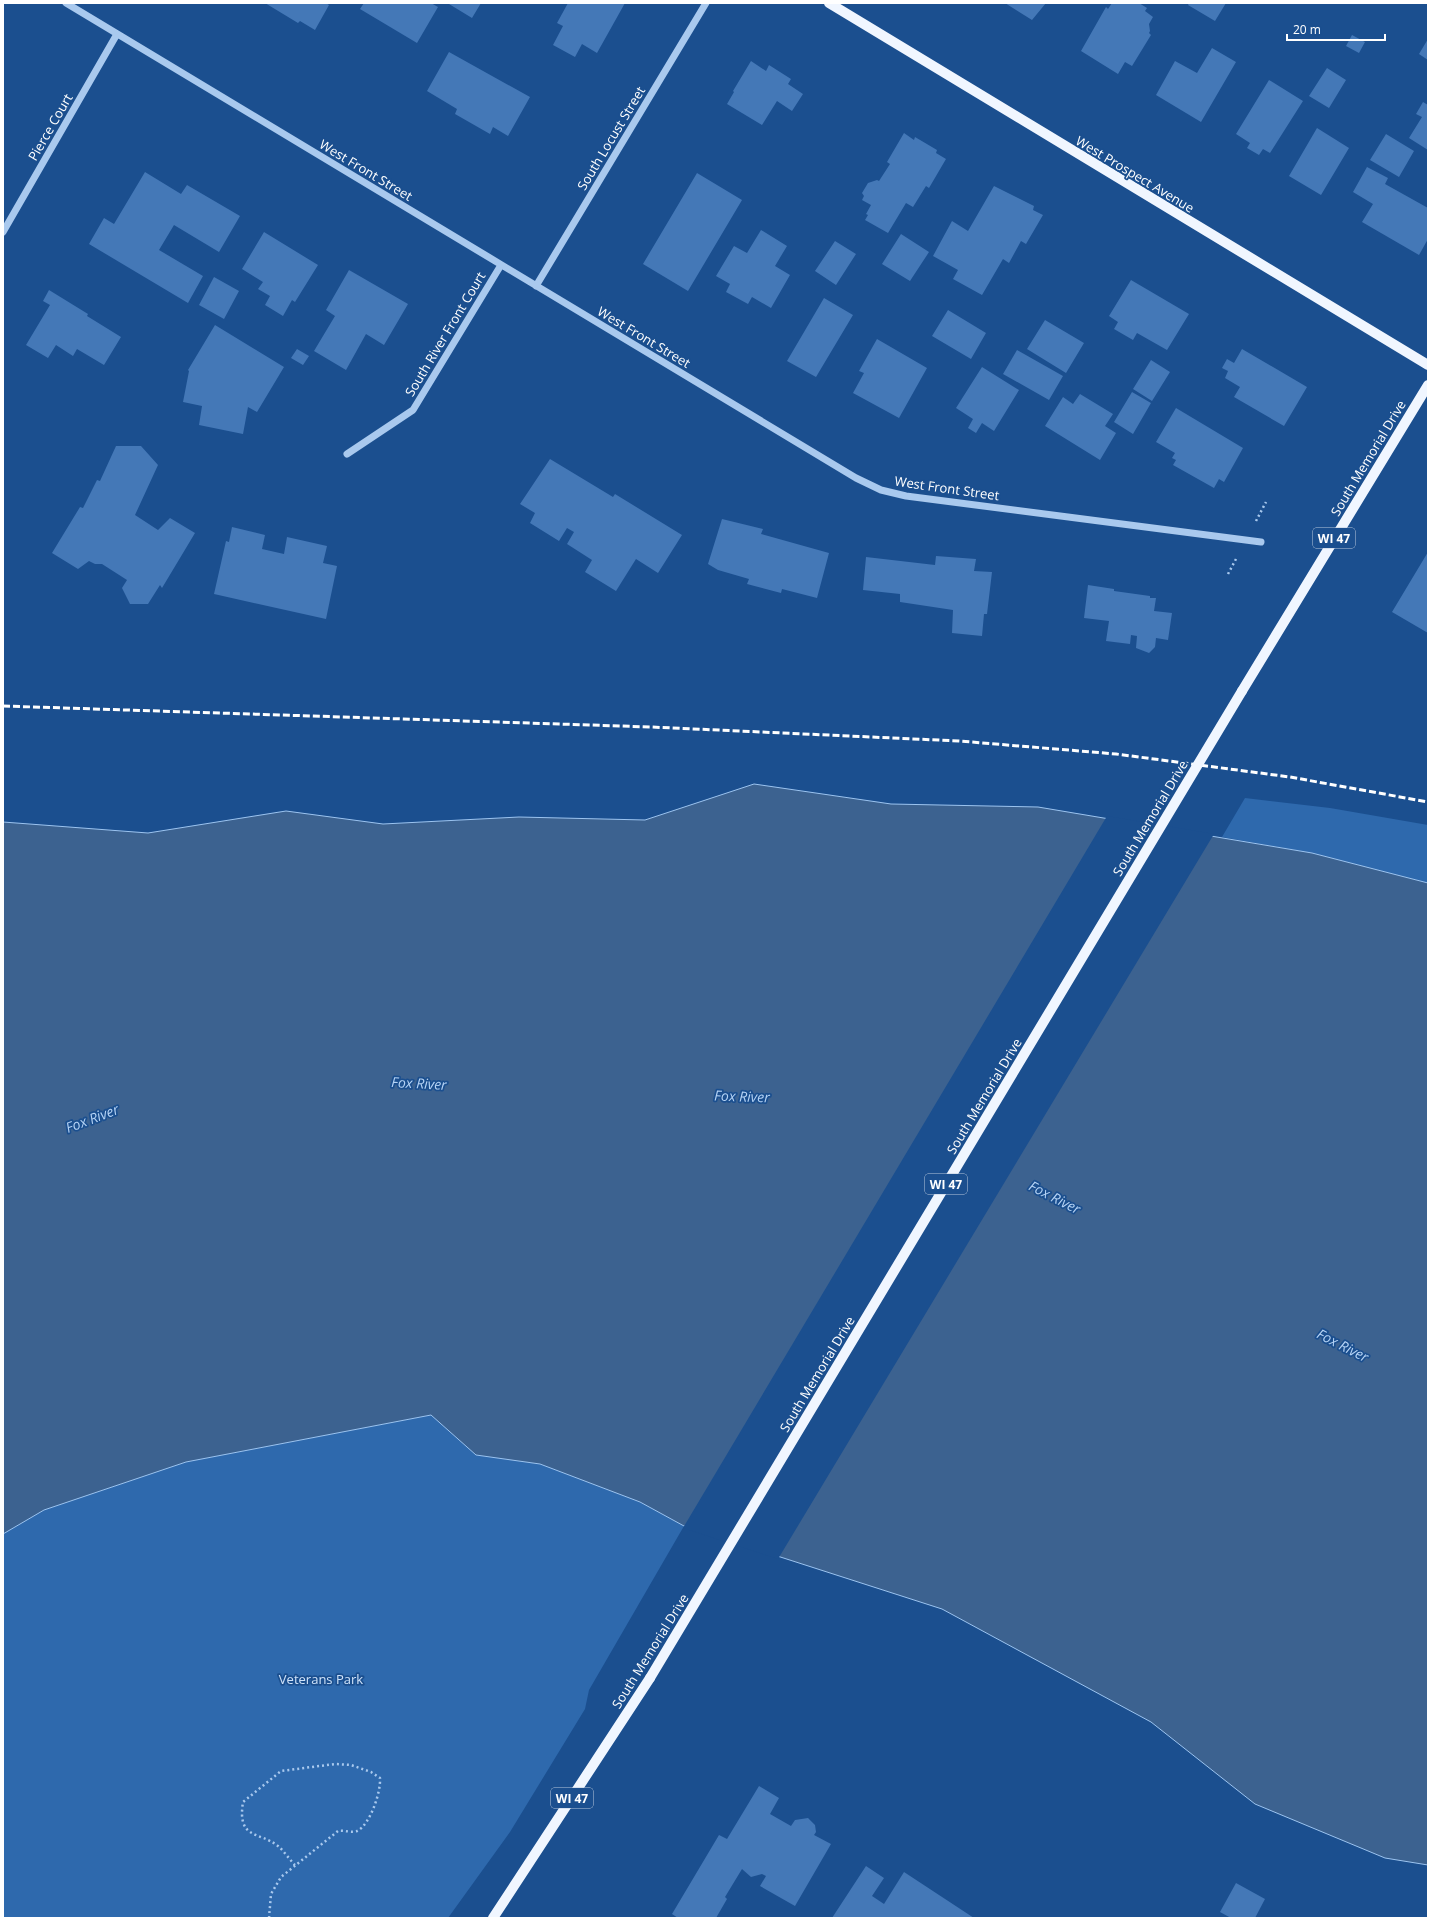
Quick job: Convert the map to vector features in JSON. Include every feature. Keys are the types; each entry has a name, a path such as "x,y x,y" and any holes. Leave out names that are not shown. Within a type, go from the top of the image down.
{"main road":[{"name":"West Prospect Avenue","path":"829,3 1428,365"},
{"name":"South Memorial Drive","path":"492,1918 650,1678 1242,691 1428,385"}],"street":[{"name":"West Front Street","path":"66,3 856,478 881,490 906,496 1261,542"},
{"name":"South Locust Street","path":"536,286 706,3"},
{"name":"Pierce Court","path":"3,232 117,34"},
{"name":"South River Front Court","path":"347,454 413,410 501,265"}],"path":[{"path":"269,1918 270,1894 281,1877 338,1831 355,1832 363,1827 381,1787 380,1778 371,1772 351,1765 328,1764 281,1771 243,1802 241,1814 246,1827 252,1835 277,1846 295,1865"}],"green space":[{"path":"1245,798 1330,808 1428,825 1428,883 1312,853 1222,837"},
{"name":"Veterans Park","path":"431,1415 476,1455 540,1464 640,1502 684,1526 589,1690 585,1709 510,1832 448,1918 3,1918 3,1534 44,1510 186,1462"}],"water":[{"name":"Fox River","path":"754,784 891,804 1038,807 1312,853 1428,883 1428,1865 1385,1858 1255,1804 1151,1722 942,1609 684,1526 640,1502 540,1464 476,1455 431,1415 186,1462 44,1510 3,1534 3,822 148,833 286,811 383,824 519,817 645,820"}],"pier":[{"path":"1107,816 1214,834 778,1559 683,1528"}],"building":[{"path":"265,3 326,3 329,5 315,30 300,21 298,23"},
{"path":"364,3 431,3 438,7 417,43 360,9"},
{"path":"481,3 472,18 449,4"},
{"path":"568,3 625,3 597,53 582,44 575,57 553,45 563,26 557,23"},
{"path":"1005,3 1046,3 1032,20"},
{"path":"1112,3 1139,3 1147,8 1145,11 1153,17 1149,24 1149,33 1151,35 1132,66 1125,62 1118,74 1081,51 1106,7 1108,9"},
{"path":"1189,3 1226,3 1215,21 1188,5"},
{"path":"1352,35 1365,42 1359,53 1346,46"},
{"path":"1428,39 1428,60 1419,54"},
{"path":"1212,48 1236,62 1201,122 1156,95 1175,61 1197,73"},
{"path":"449,52 530,97 508,136 493,127 490,134 455,114 457,109 427,91"},
{"path":"751,61 766,71 769,65 791,79 788,84 803,94 792,111 777,101 762,125 727,104"},
{"path":"1327,68 1346,80 1329,108 1309,96"},
{"path":"1269,80 1303,101 1270,153 1263,149 1259,155 1247,148 1250,143 1236,134"},
{"path":"1423,102 1428,105 1428,150 1409,138 1422,117 1416,114"},
{"path":"1317,128 1349,148 1321,195 1289,176"},
{"path":"904,133 914,140 915,137 937,150 936,153 946,159 929,188 926,186 913,207 906,203 888,233 865,220 868,215 866,214 871,205 862,200 864,196 862,193 868,183 877,180 879,181 890,164 887,162"},
{"path":"1386,134 1414,151 1399,177 1370,160"},
{"path":"1367,167 1388,178 1385,184 1428,208 1428,239 1419,255 1362,222 1373,204 1353,192"},
{"path":"145,172 181,194 187,185 240,216 219,252 174,225 159,250 203,276 188,303 89,244 104,218 114,224"},
{"path":"697,173 742,200 688,291 643,264"},
{"path":"994,186 1034,206 1033,210 1043,215 1026,244 1021,241 1009,263 1003,259 982,295 953,279 958,270 933,256 952,221 968,231"},
{"path":"761,230 787,246 775,266 790,275 771,308 752,297 748,304 726,292 730,284 716,276 734,246 747,253"},
{"path":"264,232 318,265 295,302 292,300 283,316 265,305 270,296 258,289 263,282 242,269"},
{"path":"901,234 929,252 910,281 882,264"},
{"path":"835,241 856,254 836,285 815,271"},
{"path":"349,270 408,304 384,345 366,334 346,370 314,351 335,316 326,310"},
{"path":"214,277 239,291 224,319 199,305"},
{"path":"1131,280 1189,314 1167,350 1137,333 1133,340 1114,329 1118,322 1109,316"},
{"path":"49,290 88,314 87,316 121,337 104,365 77,349 73,356 56,345 48,358 26,345 50,305 43,301"},
{"path":"824,298 853,315 816,377 787,361"},
{"path":"948,310 986,333 971,359 932,336"},
{"path":"1045,320 1084,343 1066,373 1027,349"},
{"path":"215,325 284,367 257,412 248,407 243,434 199,425 202,406 183,402 188,370"},
{"path":"877,339 927,368 899,418 853,393 864,373 859,371"},
{"path":"297,349 309,356 303,365 291,358"},
{"path":"1242,349 1307,387 1284,426 1234,397 1240,387 1225,378 1228,371 1222,368 1227,359 1234,363"},
{"path":"1017,350 1063,376 1049,400 1003,374"},
{"path":"1151,360 1170,372 1152,401 1133,389"},
{"path":"982,367 1019,390 994,431 982,423 976,433 968,428 973,419 956,408"},
{"path":"1132,392 1151,403 1133,434 1114,422"},
{"path":"1080,394 1113,414 1105,426 1116,433 1100,460 1045,426 1063,397 1073,404"},
{"path":"1176,408 1243,448 1224,482 1219,479 1214,488 1173,465 1176,460 1172,458 1175,453 1156,442"},
{"path":"116,446 141,446 158,465 135,515 158,530 170,518 195,533 162,588 160,585 148,604 130,604 122,588 127,580 102,564 95,564 89,561 78,569 52,553 80,507 83,508 97,480 100,481"},
{"path":"550,459 613,497 615,494 682,535 658,573 636,559 616,591 585,572 592,560 567,544 574,532 567,528 559,541 530,523 535,513 520,504"},
{"path":"722,519 763,529 761,534 829,553 817,598 782,589 781,593 747,584 749,579 718,570 708,564"},
{"path":"232,527 265,535 262,549 284,554 287,537 327,546 323,563 337,566 326,619 214,594 226,541 229,542"},
{"path":"1428,552 1428,633 1392,612"},
{"path":"936,556 976,559 974,571 992,572 987,614 984,614 982,636 952,633 953,610 900,602 900,594 863,590 866,557 935,565"},
{"path":"1088,585 1156,598 1154,611 1172,613 1168,640 1156,638 1155,647 1149,653 1136,648 1137,636 1131,635 1130,644 1106,641 1109,621 1084,618"},
{"path":"759,1786 779,1798 770,1814 791,1826 795,1820 808,1818 815,1825 816,1832 814,1835 831,1844 795,1906 760,1886 766,1876 762,1874 751,1877 742,1869 725,1897 727,1899 716,1918 678,1918 672,1914 719,1835 727,1839"},
{"path":"866,1866 884,1878 872,1896 884,1904 904,1872 974,1918 832,1918"},
{"path":"1236,1883 1265,1899 1255,1918 1231,1918 1220,1912"}],"railway":[{"path":"3,706 651,727 959,741 1116,754 1290,777 1428,802"}]}
